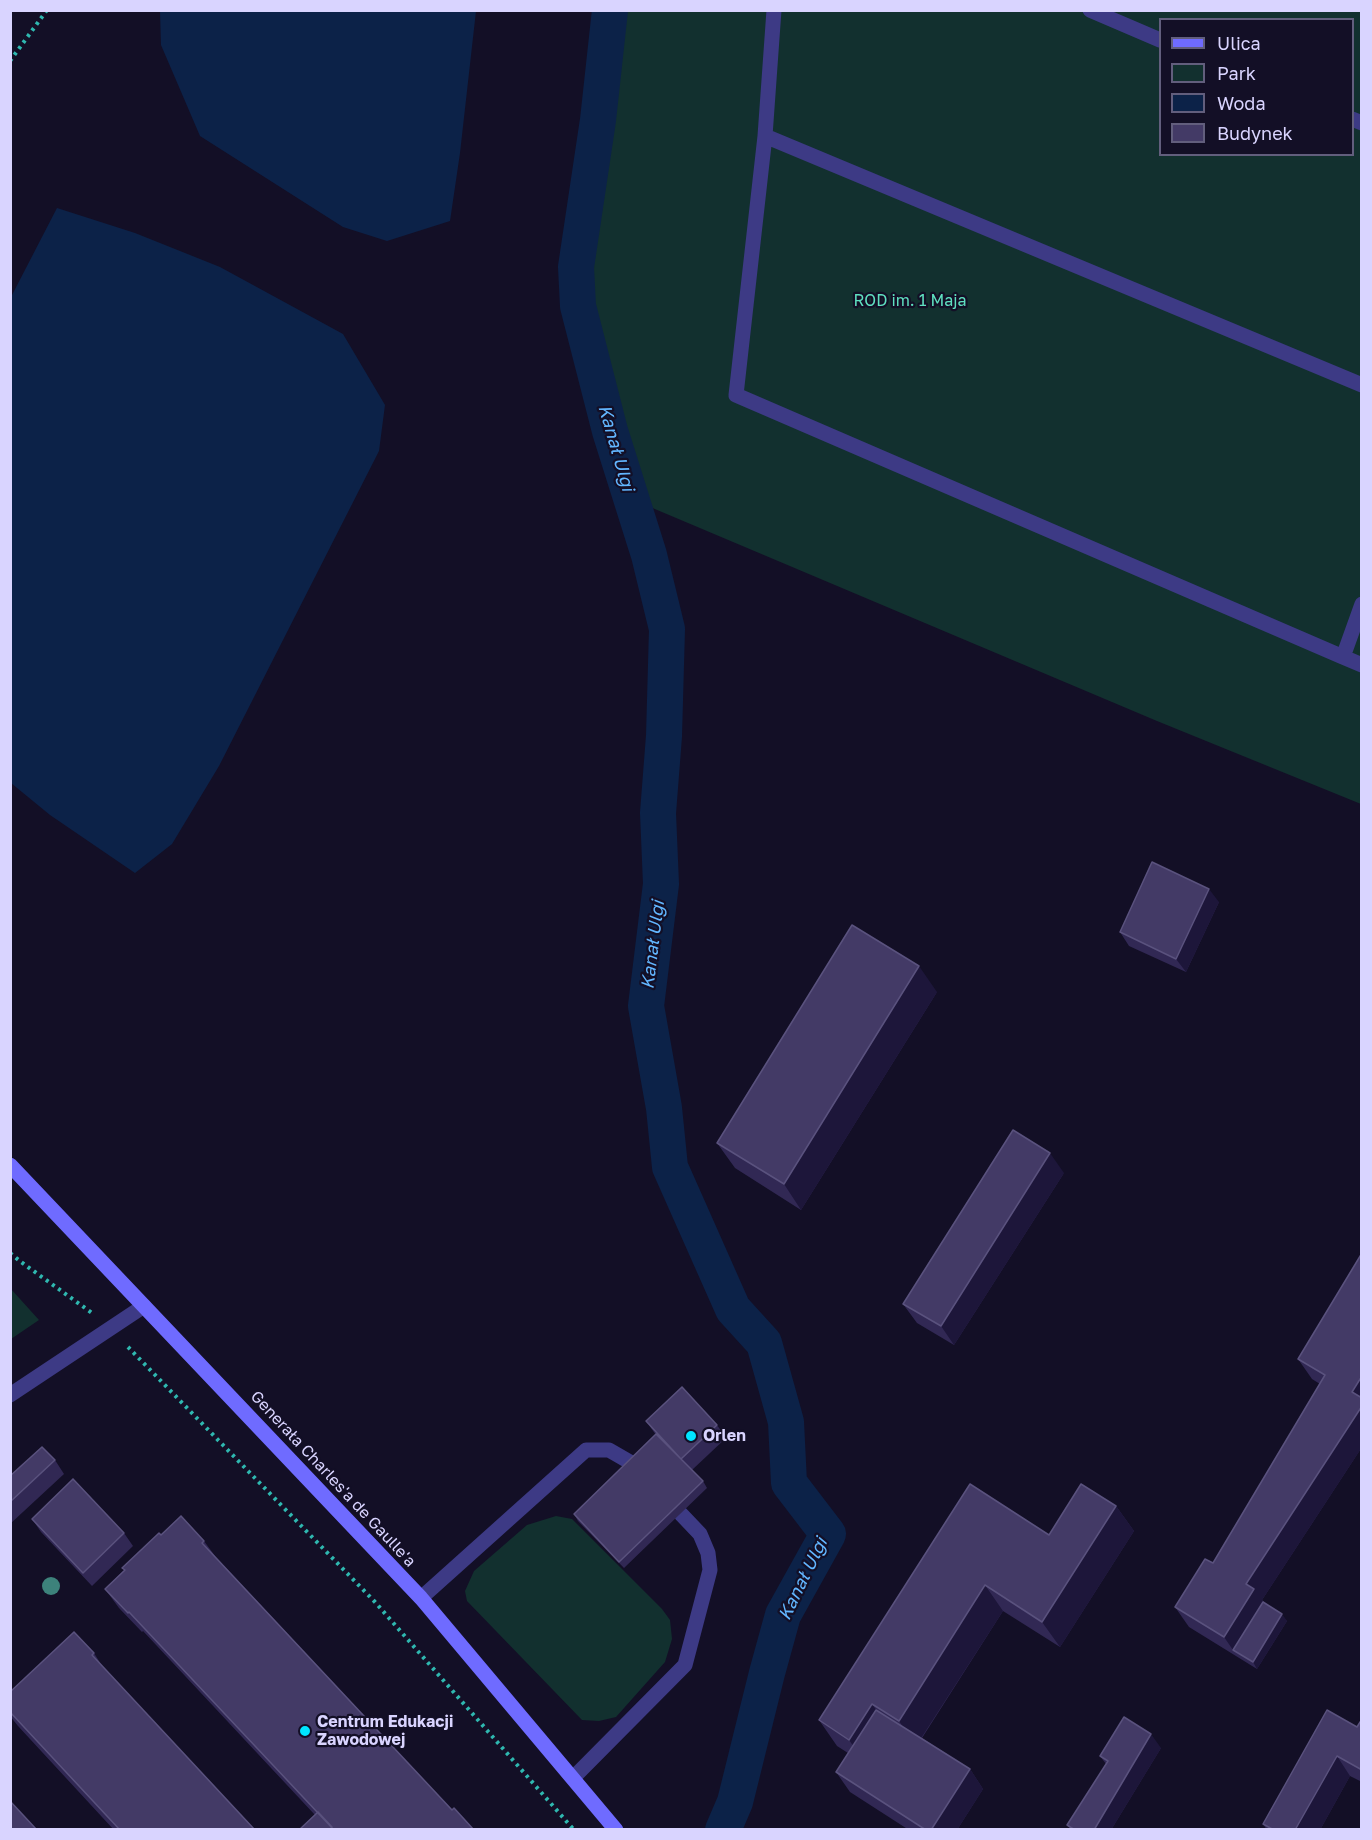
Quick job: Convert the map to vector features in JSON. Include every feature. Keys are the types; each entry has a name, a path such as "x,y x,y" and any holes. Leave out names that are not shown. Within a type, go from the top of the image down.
{"main road":[{"name":"Generała Charles'a de Gaulle'a","path":"10,1165 421,1598 616,1830"}],"street":[{"path":"774,10 765,136 736,395 1362,665"},
{"path":"1090,10 1159,39"},
{"path":"765,136 1362,385"},
{"path":"1343,657 1362,604"},
{"path":"10,1395 144,1306"},
{"path":"421,1598 586,1450 609,1450 635,1465"},
{"path":"573,1778 685,1665 710,1570 708,1552 700,1534 681,1514"}],"path":[{"path":"10,61 47,10"},
{"path":"10,1252 86,1307 253,1474 375,1602 574,1830"}],"green space":[{"name":"ROD im. 1 Maja","path":"619,11 1361,11 1361,804 1157,721 643,504 584,293"},
{"path":"11,1289 39,1320 10,1339"},
{"path":"556,1516 572,1519 662,1609 670,1620 672,1639 665,1662 616,1717 599,1721 582,1720 467,1601 465,1591 474,1571 527,1525"}],"water":[{"path":"160,11 476,11 450,221 387,241 343,227 200,136 161,45"},
{"path":"57,208 135,233 220,267 343,334 385,405 379,451 219,766 172,844 135,873 50,815 11,783 11,297"}],"building":[{"path":"1152,862 1209,889 1176,959 1120,932"},
{"path":"852,925 919,966 784,1184 717,1143"},
{"path":"1013,1130 1050,1153 941,1326 903,1304"},
{"path":"1362,1253 1362,1376 1352,1392 1362,1398 1362,1406 1246,1584 1254,1589 1224,1637 1175,1607 1205,1559 1213,1563 1325,1375 1298,1359"},
{"name":"Orlen","path":"682,1387 717,1425 681,1459 646,1421"},
{"path":"656,1434 703,1481 619,1562 574,1514"},
{"path":"42,1447 55,1460 10,1502 10,1476"},
{"path":"73,1479 124,1533 83,1573 32,1519"},
{"path":"970,1484 1049,1535 1081,1484 1116,1506 1042,1622 985,1585 899,1721 872,1704 849,1740 819,1720"},
{"name":"Centrum Edukacji Zawodowej","path":"181,1516 204,1541 202,1543 452,1810 454,1808 474,1830 334,1830 105,1589 125,1570 122,1568"},
{"path":"1263,1602 1282,1614 1253,1662 1233,1650"},
{"path":"74,1632 94,1653 92,1655 255,1830 120,1830 10,1712 10,1692"},
{"path":"876,1710 970,1769 931,1830 926,1830 836,1772"},
{"path":"1327,1710 1357,1727 1362,1719 1362,1770 1337,1756 1295,1830 1274,1830 1263,1824"},
{"path":"1124,1717 1151,1734 1094,1830 1075,1830 1067,1825 1108,1761 1100,1756"},
{"path":"10,1801 37,1830 10,1830"},
{"path":"318,1812 332,1827 330,1830 299,1830"}],"waterway":[{"name":"Kanał Ulgi","path":"610,10 598,120 576,267 578,306 610,431 649,555 667,629 664,736 658,813 661,884 646,1006 664,1108 670,1167 733,1309 764,1343 786,1422 789,1483 828,1534 783,1615 735,1802 723,1830"}],"place":[{"name":"Orlen","path":"691,1436"},
{"name":"Centrum Edukacji Zawodowej","path":"305,1731"}]}
